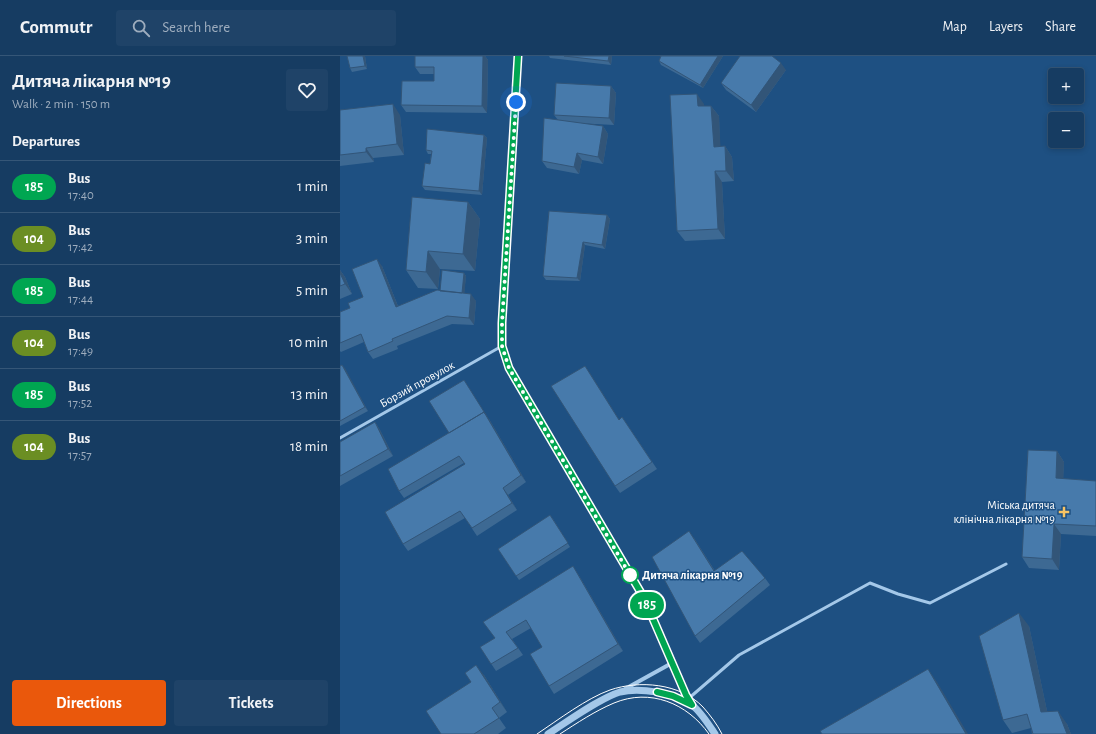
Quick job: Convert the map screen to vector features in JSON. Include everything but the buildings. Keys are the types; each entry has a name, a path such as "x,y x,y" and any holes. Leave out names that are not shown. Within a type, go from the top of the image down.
{"street":[{"path":"518,56 502,323 502,346 509,368 644,598 688,702 715,734"},
{"path":"548,734 601,701 672,663"},
{"path":"619,692 657,692 688,702"}],"lane":[{"name":"Борзий провулок","path":"340,438 502,346"},
{"path":"688,702 739,655 870,583 898,594 930,603 1006,564"}],"tram line":[{"path":"537,734 592,698 610,690 634,685 671,688 694,699 708,713 722,734"},
{"path":"560,734 586,717 607,706 628,699 641,697 667,701 679,707 690,714 709,734"}],"bus line":[{"name":"185","path":"518,56 502,323 502,346 509,368 644,598 686,695 692,705 673,696 657,692"}],"place":[{"name":"Міська дитяча клінічна лікарня №19","path":"1064,512"},
{"name":"Дитяча лікарня №19","path":"630,575"}],"route":[{"path":"516,102 502,323 502,346 509,368 630,575"}]}
